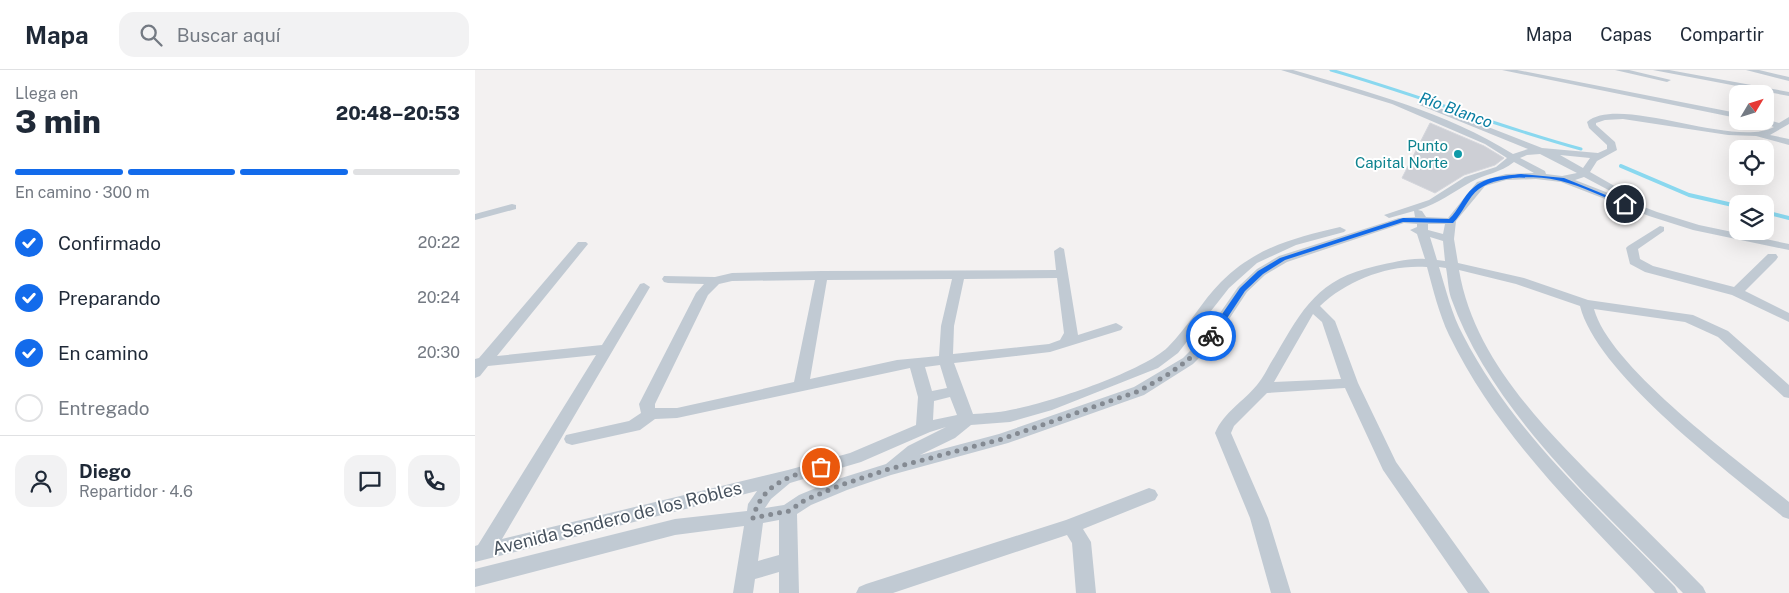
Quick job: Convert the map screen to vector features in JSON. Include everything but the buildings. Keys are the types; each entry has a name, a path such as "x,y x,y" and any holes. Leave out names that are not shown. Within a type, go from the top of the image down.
{"street":[{"path":"1285,70 1395,102 1488,142 1537,171 1672,221 1789,247"},
{"path":"1310,70 1409,100 1543,151 1585,172 1605,185 1652,206 1688,217 1729,226"},
{"path":"1506,70 1729,114"},
{"path":"1619,70 1789,94"},
{"path":"1657,70 1729,91"},
{"path":"1750,70 1789,79"},
{"path":"1774,100 1789,102"},
{"path":"1696,593 1583,480 1514,400 1491,368 1472,332 1457,297 1448,239 1455,217 1474,189 1490,180 1521,176 1562,179 1577,177 1585,172 1590,163 1599,156 1610,152 1613,147 1592,126 1591,122 1599,118 1629,118 1720,133 1757,134 1789,142"},
{"path":"1757,134 1776,129 1789,120"},
{"path":"1776,129 1789,135"},
{"name":"Avenida Sendero de los Robles","path":"1420,220 1433,202 1476,176 1506,165 1513,157 1525,152 1543,151 1599,156"},
{"path":"1433,202 1451,207 1455,217"},
{"path":"475,217 512,207"},
{"name":"Avenida Sendero de los Robles","path":"480,552 855,458 924,428 967,420 1010,416 1046,406 1153,365 1173,350 1225,284 1253,260 1291,243 1420,220 1455,217"},
{"name":"Avenida Sendero de los Robles","path":"475,578 675,527 753,518 789,511 805,500 841,485 889,469 1002,439 1139,391 1188,360 1207,342 1242,290 1268,267 1299,252 1391,223 1409,219 1420,220"},
{"path":"1420,220 1448,239"},
{"path":"1420,220 1455,334 1481,380 1515,430 1569,491 1668,593"},
{"path":"1660,229 1632,248 1634,261 1649,269 1737,292 1789,318"},
{"path":"1774,235 1789,238"},
{"path":"478,366 582,244"},
{"path":"1060,251 1071,333 1070,338 1065,343"},
{"path":"1737,292 1772,257"},
{"path":"1281,593 1259,518 1223,433 1227,422 1263,388 1312,306 1342,282 1404,263 1434,266 1543,290 1587,304 1688,318 1723,334 1789,392"},
{"path":"889,469 914,450 949,434 967,420 955,391 946,358 950,317 959,274"},
{"path":"668,279 715,281 732,277 822,275 1062,274"},
{"path":"801,385 822,275"},
{"path":"651,414 647,409 647,404 702,293 715,281"},
{"path":"480,552 644,287"},
{"path":"1587,304 1591,323 1617,359 1673,416 1789,512"},
{"path":"1312,306 1328,322 1350,383 1389,465 1481,593"},
{"path":"572,440 634,426 651,414 677,413 801,385 916,362 1050,348 1116,327"},
{"path":"478,366 607,349"},
{"path":"916,362 926,397 924,428"},
{"path":"1263,388 1350,383"},
{"path":"926,397 955,391"},
{"path":"743,593 753,518 757,504 765,494 788,476"},
{"path":"866,593 912,585 1149,495"},
{"path":"789,511 787,561 789,593"},
{"path":"1071,526 1081,542 1086,593"},
{"path":"746,573 787,561"}],"waterway":[{"name":"Río Blanco","path":"1331,70 1581,149"},
{"name":"Río Blanco","path":"1621,166 1689,195 1729,204"},
{"name":"Río Blanco","path":"1774,214 1789,218"}],"way so far":[{"path":"821,467 788,476 765,494 757,504 753,518 789,511 805,500 841,485 889,469 1002,439 1139,391 1188,360 1211,336"}],"place":[{"name":"Punto Capital Norte","path":"1458,154"}],"route":[{"path":"1211,336 1234,305 1242,290 1268,267 1299,252 1391,223 1409,219 1439,222 1451,221 1459,214 1463,204 1474,189 1490,180 1506,176 1536,176 1562,179 1625,204"}]}
